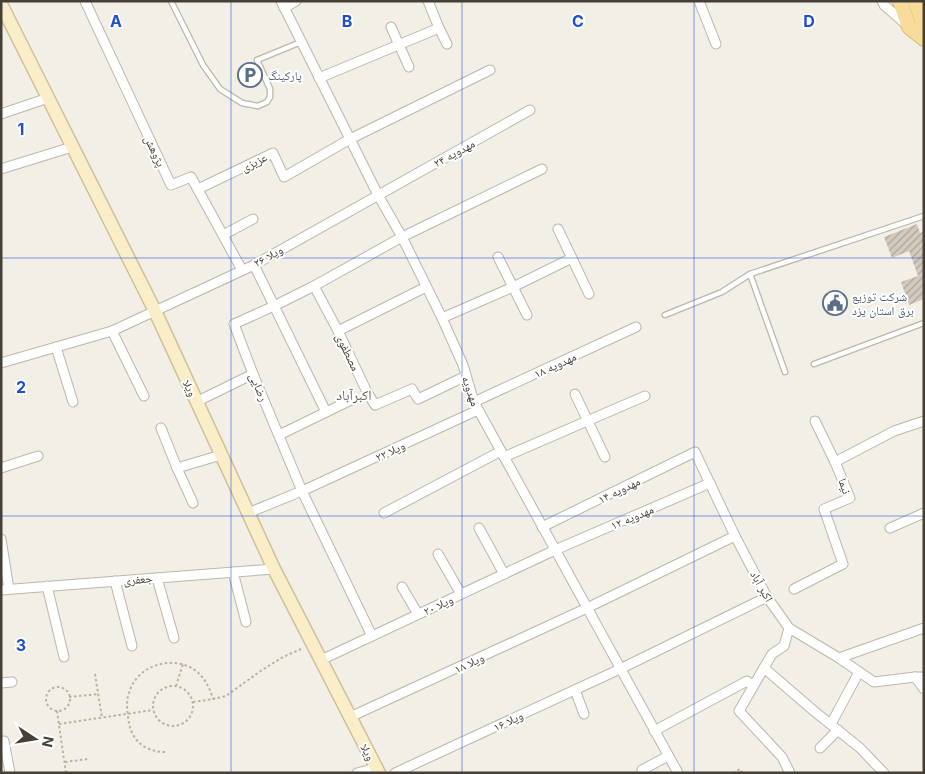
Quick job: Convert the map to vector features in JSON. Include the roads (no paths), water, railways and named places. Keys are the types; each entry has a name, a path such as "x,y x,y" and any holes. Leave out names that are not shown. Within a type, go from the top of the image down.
{"main road":[{"path":"900,1 909,27 924,39"},
{"path":"915,1 924,26"}],"street":[{"name":"پژوهش","path":"84,1 171,185 191,177 198,189"},
{"path":"282,4 296,1"},
{"path":"699,1 716,44"},
{"path":"882,1 909,27"},
{"name":"مهدویه","path":"282,4 442,318 476,406 678,773"},
{"path":"429,4 447,44"},
{"name":"ویلا","path":"3,10 155,311 274,569 377,770"},
{"path":"391,26 409,67"},
{"path":"319,78 439,28"},
{"path":"350,139 490,70"},
{"path":"1,114 48,98"},
{"name":"مهدویه ۲۴","path":"378,195 530,110"},
{"name":"عزیزی","path":"198,189 273,153 284,177 350,139"},
{"path":"1,169 72,147"},
{"path":"274,306 402,237 542,169"},
{"path":"198,189 242,270"},
{"name":"ویلا ۲۶","path":"1,363 112,331 254,265 378,195"},
{"path":"223,235 253,219"},
{"path":"558,229 589,294"},
{"path":"498,257 527,315"},
{"path":"442,318 513,287 572,258"},
{"path":"254,265 326,412"},
{"name":"مصطفوی","path":"314,286 375,405 412,389 418,399 466,376"},
{"path":"338,331 426,287"},
{"name":"رضایی","path":"274,306 234,324 302,491 372,636"},
{"name":"مهدویه ۱۸","path":"476,406 636,327"},
{"path":"112,331 144,396"},
{"path":"56,347 73,402"},
{"path":"196,402 253,374"},
{"path":"575,394 605,458"},
{"path":"384,513 502,454 588,421 645,396"},
{"path":"279,435 351,400"},
{"name":"ویلا ۲۲","path":"248,513 302,491 476,406"},
{"name":"نیما","path":"794,589 843,564 824,509 850,498 836,462 894,431 924,421"},
{"path":"815,422 836,462"},
{"path":"161,428 193,503"},
{"name":"اکبر آباد","path":"695,452 735,536 767,597 790,628 874,682 919,677"},
{"name":"مهدویه ۱۴","path":"542,527 695,452"},
{"path":"177,468 221,454"},
{"path":"1,468 38,456"},
{"name":"مهدویه ۱۲","path":"555,550 710,484"},
{"path":"890,528 924,513"},
{"path":"479,528 504,574"},
{"name":"ویلا ۱۸","path":"350,717 587,608 735,536"},
{"path":"1,539 5,589"},
{"name":"ویلا ۲۰","path":"321,660 555,550"},
{"path":"438,554 461,594"},
{"name":"جعفری","path":"5,589 274,569"},
{"path":"233,572 246,622"},
{"path":"157,578 174,638"},
{"path":"115,581 132,646"},
{"path":"47,586 64,657"},
{"path":"402,586 418,614"},
{"name":"ویلا ۱۶","path":"395,773 620,669 767,597"},
{"path":"790,628 784,646 772,654 739,711 782,757 790,773"},
{"path":"839,658 924,628"},
{"path":"764,668 860,748 884,773"},
{"path":"820,748 834,727 859,672"},
{"path":"919,677 924,688"},
{"path":"654,731 747,681 753,686"},
{"path":"1,683 12,682"},
{"path":"575,690 584,714"},
{"path":"4,742 10,773"},
{"path":"642,770 668,756"},
{"path":"357,773 377,770"}],"lane":[{"path":"171,1 202,65 220,89 242,103 258,106 267,102 270,97 270,89 258,60 301,42"},
{"path":"665,315 722,292 750,274 924,216"},
{"path":"750,274 785,372"},
{"path":"814,364 924,323"}],"place":[{"name":"پارکینگ","path":"250,75"},
{"name":"شرکت توزیع برق استان یزد","path":"835,303"}],"district":[{"name":"اکبرآباد","path":"354,394"}]}
